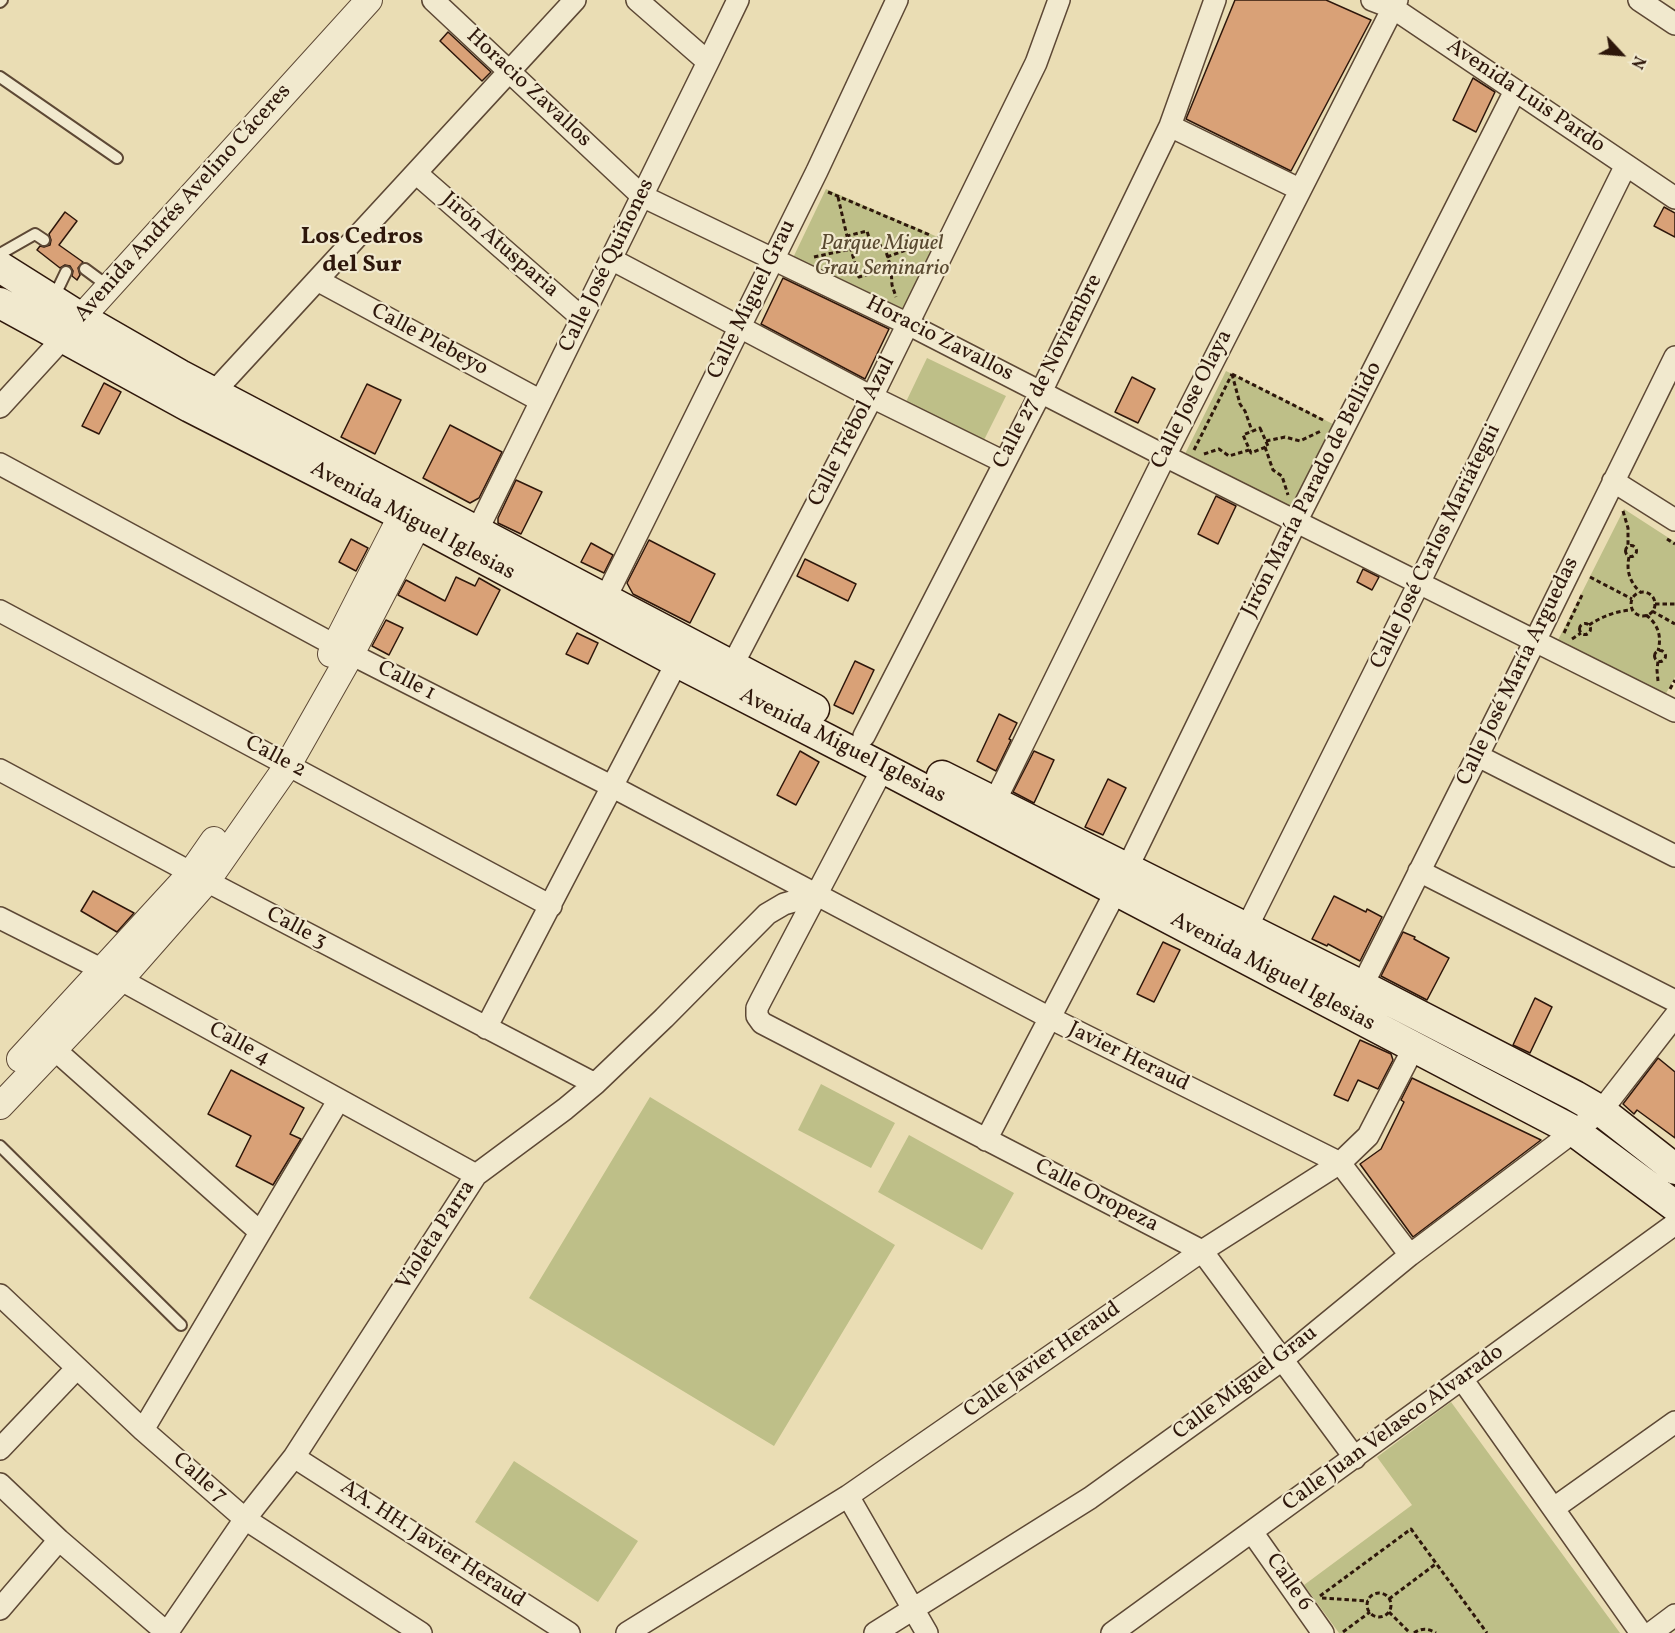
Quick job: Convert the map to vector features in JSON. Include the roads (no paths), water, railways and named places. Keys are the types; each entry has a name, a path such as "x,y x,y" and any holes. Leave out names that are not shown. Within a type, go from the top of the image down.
{"main road":[{"name":"Avenida Miguel Iglesias","path":"0,267 53,300 72,328 190,407 415,511 477,531 994,803 1121,880 1414,1047 1574,1131 1675,1206"},
{"name":"Avenida Miguel Iglesias","path":"0,303 72,328 214,392 677,662 883,768 1121,880 1246,929 1362,986 1601,1110 1675,1169"}],"street":[{"name":"Avenida Andrés Avelino Cáceres","path":"0,407 369,0"},
{"name":"Horacio Zavallos","path":"433,0 642,196 908,324 1165,456 1675,711"},
{"path":"214,392 575,0"},
{"path":"637,0 708,62"},
{"name":"Calle José Quiñones","path":"477,531 738,0"},
{"name":"Calle Miguel Grau","path":"605,599 741,327 897,0"},
{"name":"Calle Trébol Azul","path":"732,666 908,324 943,240 1036,63 1059,0"},
{"name":"Calle 27 de Noviembre","path":"864,736 1041,392 1170,126 1215,0"},
{"name":"Avenida Luis Pardo","path":"1372,0 1395,4 1515,91 1626,165 1673,193"},
{"path":"1639,0 1675,24"},
{"name":"Calle Jose Olaya","path":"994,803 1299,189 1395,4"},
{"name":"Jirón María Parado de Bellido","path":"986,1140 1121,880 1296,522 1338,427 1515,91"},
{"path":"1170,126 1299,189"},
{"name":"Calle José Carlos Mariátegui","path":"1246,929 1626,165"},
{"name":"Jirón Atusparia","path":"416,173 582,318"},
{"path":"611,259 872,397 1004,462"},
{"name":"Calle Plebeyo","path":"317,280 541,401"},
{"name":"Calle José María Arguedas","path":"1362,986 1675,358"},
{"name":"Calle 1","path":"0,464 343,650 613,787 815,896"},
{"path":"1613,481 1671,529"},
{"path":"0,1106 54,1049 111,975 199,877 280,761 343,650 415,511"},
{"name":"Calle 2","path":"0,610 551,906"},
{"path":"486,1028 677,662"},
{"path":"1478,756 1675,856"},
{"path":"815,896 883,768"},
{"name":"Calle 3","path":"0,770 595,1084"},
{"path":"1419,871 1675,1001"},
{"name":"Javier Heraud","path":"815,896 1050,1018 1340,1163 1410,1256"},
{"name":"Calle Oropeza","path":"815,896 757,1008 756,1016 762,1023 1202,1251 1355,1458"},
{"name":"Violeta Parra","path":"167,1633 245,1519 294,1457 476,1175 595,1084 767,914 784,903 815,896"},
{"name":"Calle 4","path":"0,918 111,975 476,1175"},
{"path":"0,1081 111,975"},
{"name":"Calle Miguel Grau","path":"875,1633 1090,1498 1282,1360 1410,1256 1601,1110 1675,1016"},
{"name":"Calle Javier Heraud","path":"627,1633 848,1496 1202,1251 1340,1163 1368,1136 1414,1047"},
{"path":"54,1049 260,1232"},
{"path":"143,1430 338,1101"},
{"name":"Calle Juan Velasco Alvarado","path":"1112,1633 1675,1224"},
{"name":"Calle 7","path":"0,1295 143,1430 245,1519 421,1633"},
{"path":"0,1449 77,1368"},
{"path":"1462,1380 1641,1633"},
{"path":"1554,1508 1675,1422"},
{"name":"AA. HH. Javier Heraud","path":"294,1457 569,1633"},
{"path":"0,1484 59,1540 167,1633"},
{"path":"848,1496 927,1633"},
{"name":"Calle 6","path":"1252,1532 1337,1630"},
{"path":"0,1609 59,1540"},
{"path":"1651,1633 1675,1615"}],"lane":[{"path":"0,77 117,158"},
{"path":"0,254 35,234 44,240"},
{"path":"85,269 108,286"},
{"path":"53,300 66,272"},
{"path":"0,1146 181,1325"}],"district":[{"name":"Los Cedros del Sur","path":"362,253"}],"park label":[{"name":"Parque Miguel Grau Seminario","path":"882,258"}]}
